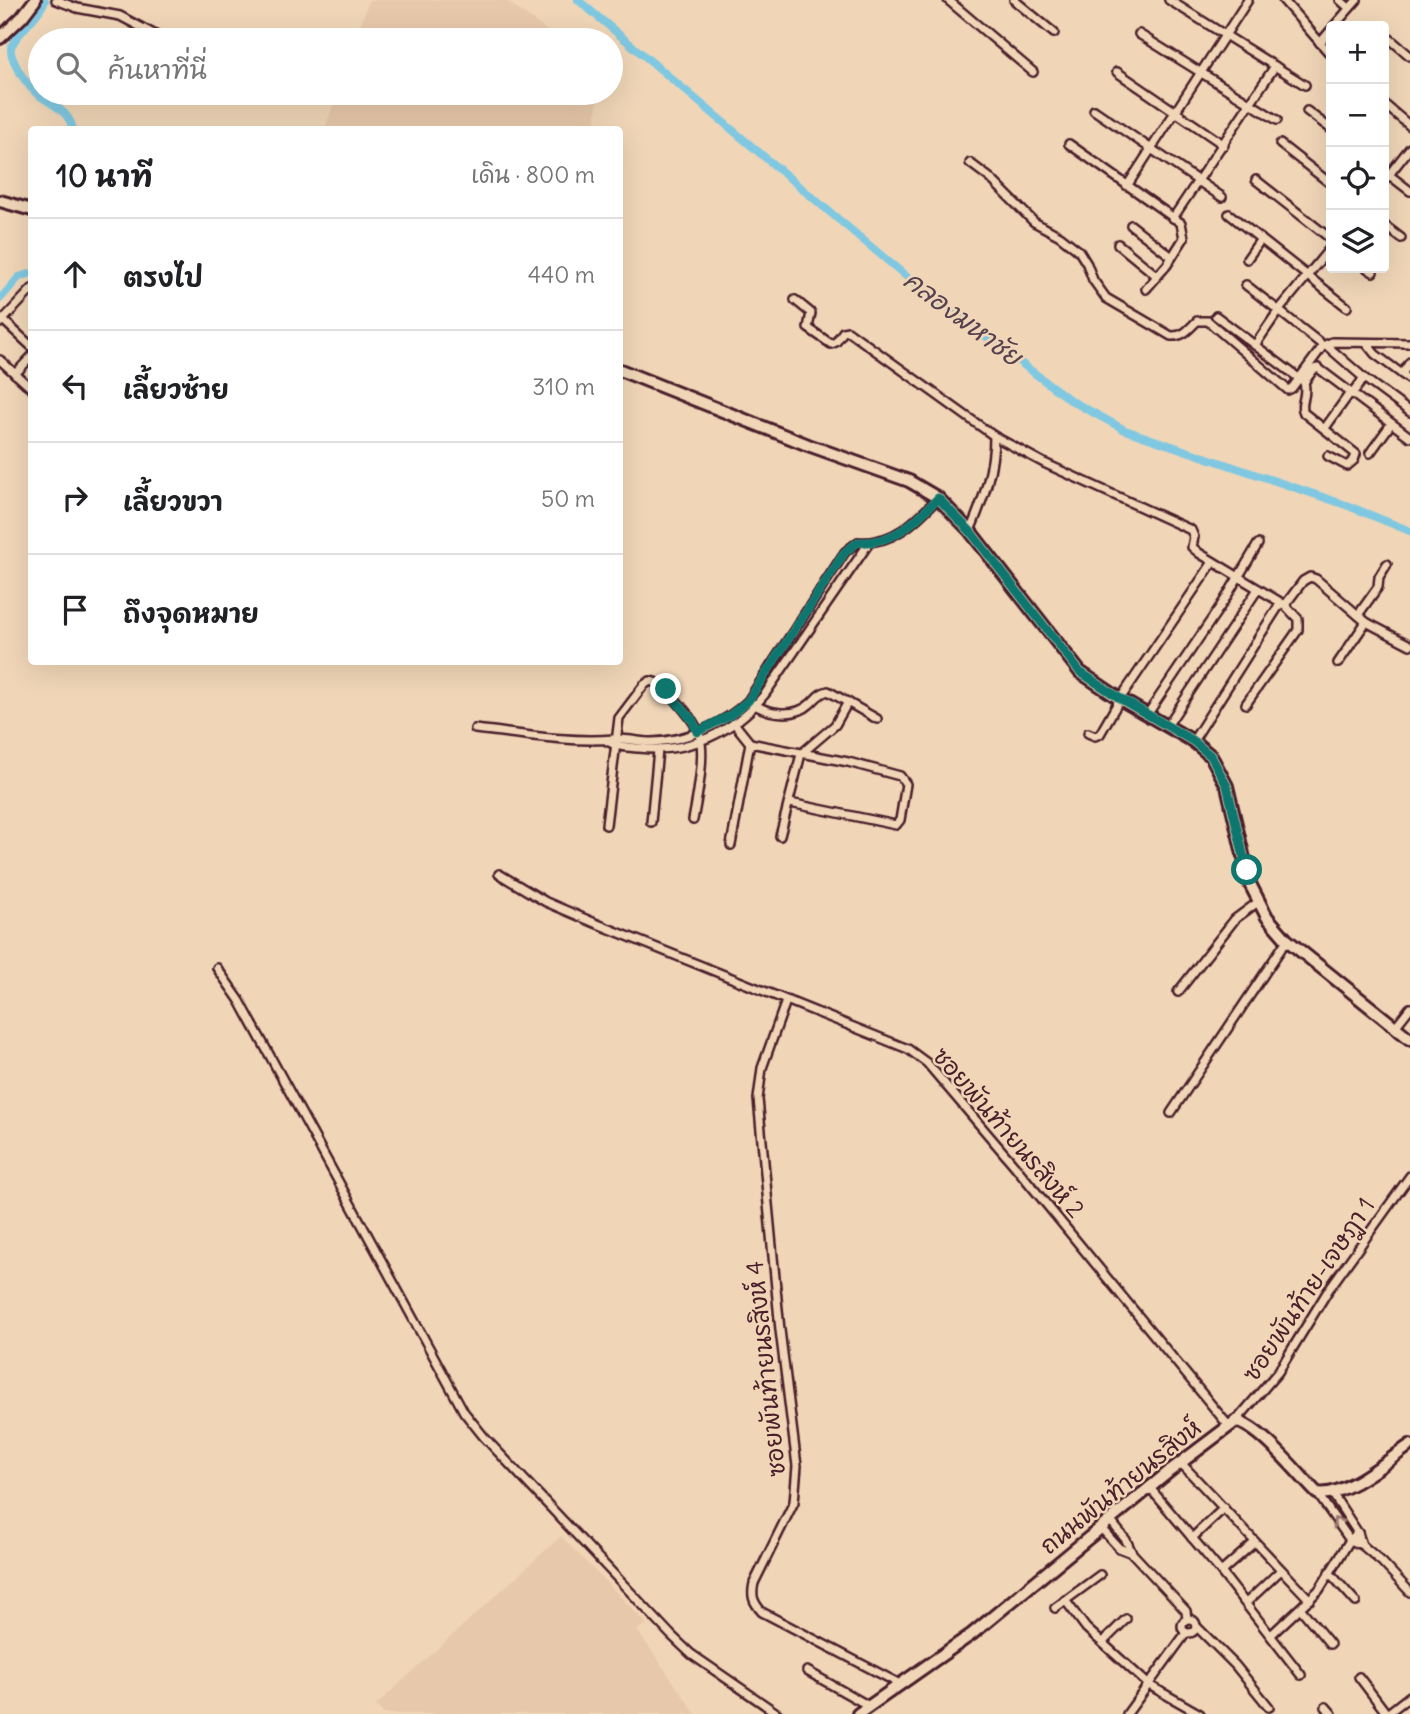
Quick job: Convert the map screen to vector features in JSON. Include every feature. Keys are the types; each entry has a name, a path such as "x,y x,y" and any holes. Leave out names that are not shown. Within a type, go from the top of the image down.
{"street":[{"path":"0,38 35,0"},
{"path":"56,0 78,8 120,16 142,28"},
{"path":"948,0 1033,72"},
{"path":"1014,0 1054,33"},
{"path":"1169,0 1305,85"},
{"path":"1283,0 1326,50"},
{"path":"1340,0 1349,8"},
{"path":"1339,21 1357,0"},
{"path":"1127,186 1246,1"},
{"path":"1139,34 1277,120"},
{"path":"1320,43 1326,36"},
{"path":"1390,39 1410,56"},
{"path":"1173,218 1275,66"},
{"path":"1117,72 1224,145"},
{"path":"1389,108 1410,127"},
{"path":"1094,110 1222,197"},
{"path":"1307,111 1326,126"},
{"path":"1069,144 1181,223 1184,237 1172,257 1146,289"},
{"path":"1280,144 1326,180"},
{"path":"1389,171 1410,148"},
{"path":"970,163 990,178 1034,222 1060,236 1079,251 1093,280 1106,298 1171,336 1178,337 1186,333 1196,321 1208,321 1284,388 1292,388 1316,367 1410,438"},
{"path":"1389,178 1410,191"},
{"path":"1256,180 1326,235"},
{"path":"0,201 28,209"},
{"path":"1229,214 1348,307"},
{"path":"1131,225 1172,257"},
{"path":"1389,229 1401,238"},
{"path":"1247,259 1261,239"},
{"path":"1118,244 1157,276"},
{"path":"1255,345 1279,310 1326,253"},
{"path":"1245,285 1410,412"},
{"path":"28,293 2,322 28,344"},
{"path":"795,300 811,313 807,324 811,331 831,344 836,342 843,332 848,331 994,436 1044,463 1191,530 1194,537 1192,547 1283,605 1298,619 1298,630 1246,704"},
{"path":"1216,316 1302,380 1307,391 1302,409 1304,413 1356,454 1347,466 1328,456"},
{"path":"1323,344 1410,343"},
{"path":"1302,380 1323,344"},
{"path":"1367,344 1375,354 1410,380"},
{"path":"0,360 28,385"},
{"path":"15,374 28,360"},
{"path":"1402,374 1410,362"},
{"path":"623,371 808,445 909,481 938,498 970,531 1071,662 1089,679 1193,741 1211,756 1227,786 1250,884 1266,917 1287,940 1410,1039"},
{"path":"1325,428 1364,378"},
{"path":"1370,453 1391,424"},
{"path":"970,531 983,499 994,457 994,436"},
{"path":"615,742 669,741 697,732 752,703 845,552 858,542 869,543 911,526 938,498"},
{"path":"475,729 615,742 658,750 701,741 734,723 752,703 869,543"},
{"path":"1147,715 1258,544"},
{"path":"1088,733 1095,736 1100,734 1213,562"},
{"path":"1357,615 1378,587 1379,578 1387,564"},
{"path":"1193,741 1283,605 1310,577 1316,579 1366,622 1410,645"},
{"path":"1167,726 1258,589"},
{"path":"1338,663 1366,622"},
{"path":"606,825 619,718 650,681 657,682 666,689 693,721 701,741 693,820"},
{"path":"752,703 763,710 793,713 803,710 818,695 828,691 877,719"},
{"path":"780,836 801,754 835,725 848,702"},
{"path":"734,723 750,743 848,762 900,776 906,784 900,820 896,825 790,803"},
{"path":"731,845 750,743"},
{"path":"651,822 658,750"},
{"name":"ซอยพันท้ายนรสิงห์ 2","path":"499,874 546,902 908,1049 928,1063 1232,1423"},
{"path":"1178,992 1235,919 1258,902"},
{"path":"1171,1113 1287,940"},
{"path":"217,968 240,1000 427,1344 474,1425 671,1635 691,1654 778,1714"},
{"name":"ซอยพันท้ายนรสิงห์ 4","path":"786,1001 762,1068 758,1099 780,1330 797,1466 796,1487 794,1502 754,1583 752,1594 755,1604 762,1612 900,1684"},
{"path":"1395,1027 1410,1008"},
{"name":"ซอยพันท้าย-เจษฎา 1","path":"1232,1423 1278,1371 1329,1289 1410,1177"},
{"name":"ถนนพันท้ายนรสิงห์","path":"858,1714 972,1634 1232,1423 1243,1423 1259,1434 1317,1493"},
{"path":"1317,1493 1340,1491 1410,1446"},
{"path":"1181,1462 1310,1600"},
{"path":"1150,1488 1221,1572 1301,1675"},
{"path":"1317,1493 1350,1540 1362,1545 1410,1592"},
{"path":"1332,1493 1358,1533 1362,1545"},
{"path":"1192,1538 1224,1508"},
{"path":"1106,1524 1126,1540 1132,1553 1186,1611 1187,1619 1181,1627 1186,1633"},
{"path":"1271,1635 1319,1590 1350,1540 1358,1533"},
{"path":"1221,1572 1255,1542"},
{"path":"1246,1603 1281,1570"},
{"path":"1329,1572 1356,1602"},
{"path":"1055,1608 1100,1575"},
{"path":"1065,1600 1086,1628 1149,1685 1200,1714"},
{"path":"1301,1609 1330,1644"},
{"path":"1103,1642 1126,1619"},
{"path":"1187,1619 1195,1621 1196,1626 1235,1665 1269,1707"},
{"path":"1127,1714 1186,1633 1193,1632 1196,1626"},
{"path":"807,1671 869,1706"},
{"path":"1359,1677 1387,1714 1410,1696"},
{"path":"1326,1707 1332,1714"}],"shaded area":[{"path":"369,0 505,0 544,28 359,28"},
{"path":"333,105 597,105 595,126 326,126"},
{"path":"561,1536 647,1624 637,1630 696,1714 383,1714 376,1705"}],"waterway":[{"name":"คลองมหาชัย","path":"578,0 611,28"},
{"path":"28,84 12,56 12,45 45,1"},
{"name":"คลองมหาชัย","path":"623,38 907,277 1070,400 1125,430 1346,505 1410,531"},
{"path":"54,105 63,112 72,126"},
{"path":"0,299 19,277 28,274"}],"route":[{"path":"666,689 693,721 697,732 738,710 748,701 845,552 858,542 869,543 902,532 938,498 970,531 1080,672 1193,741 1211,756 1227,786 1247,870"}]}
